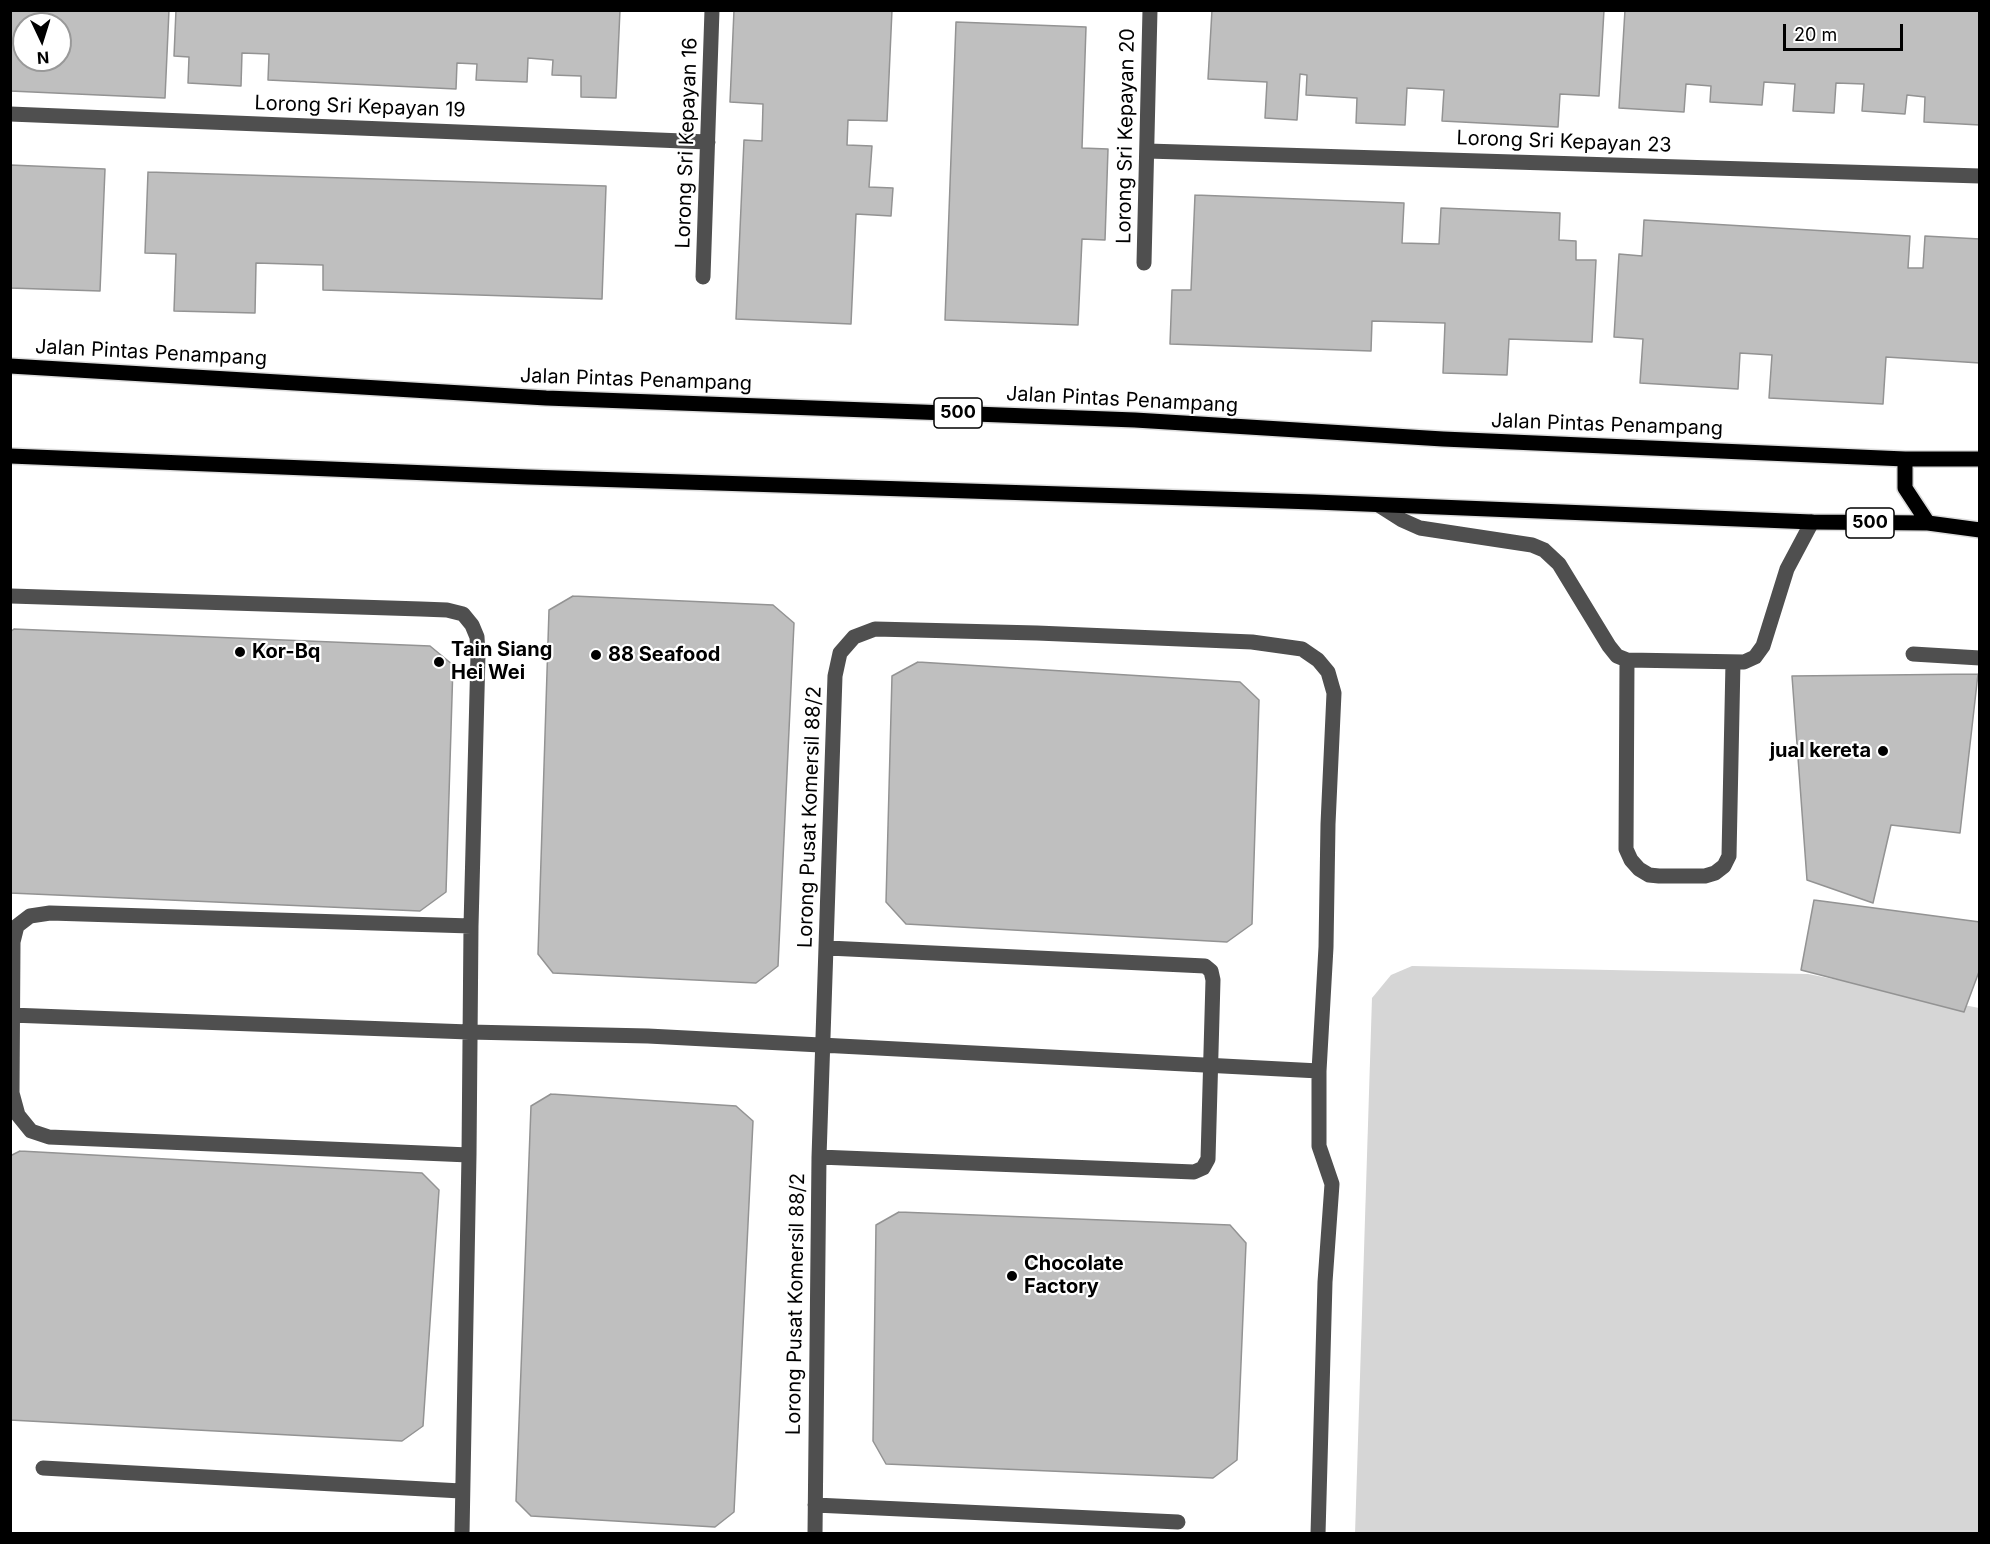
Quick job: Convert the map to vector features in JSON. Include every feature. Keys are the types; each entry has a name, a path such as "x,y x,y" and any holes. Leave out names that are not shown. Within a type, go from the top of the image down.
{"main road":[{"name":"Jalan Pintas Penampang","path":"10,366 546,398 1135,420 1443,439 1905,459 1980,459"},
{"name":"500","path":"10,456 552,478 1812,522 1928,523 1980,530"},
{"path":"1905,459 1905,488 1928,523"}],"street":[{"name":"Lorong Sri Kepayan 16","path":"703,277 712,10"},
{"name":"Lorong Sri Kepayan 20","path":"1144,263 1150,10"},
{"name":"Lorong Sri Kepayan 19","path":"10,114 708,142"},
{"name":"Lorong Sri Kepayan 23","path":"1147,150 1980,176"},
{"path":"1380,506 1420,528 1532,545 1544,550 1559,564 1609,646 1617,656 1627,660 1744,662 1755,657 1763,646 1787,569 1812,522"},
{"path":"11,596 447,610 463,614 472,625 477,637 478,654 471,926 462,1533"},
{"name":"Lorong Pusat Komersil 88/2","path":"815,1533 819,1157 828,948 835,676 840,653 854,637 875,629 1252,642 1302,649 1318,660 1328,672 1334,693 1326,946 1319,1071 1319,1146 1332,1184 1325,1282 1318,1533"},
{"path":"1913,654 1980,658"},
{"path":"1627,660 1626,849 1631,860 1639,868 1649,874 1659,876 1705,876 1715,873 1724,866 1729,856 1733,662"},
{"path":"469,1155 49,1137 31,1131 18,1116 12,1093 11,1015 13,942 17,926 30,915 50,913 471,926"},
{"path":"819,1157 1194,1172 1203,1168 1208,1159 1213,980 1211,971 1205,966 828,948"},
{"path":"11,1015 470,1032 648,1036 1319,1071"},
{"path":"43,1468 461,1491"},
{"path":"815,1505 1178,1522"}],"shaded area":[{"path":"1412,966 1808,974 1979,1008 1979,1533 1355,1534 1372,998 1391,975"}],"building":[{"path":"10,10 169,10 165,98 10,91"},
{"path":"176,10 620,10 616,98 581,97 581,76 552,75 553,60 528,58 527,82 476,80 477,64 457,63 456,89 268,80 269,54 242,53 241,86 188,83 189,57 174,56"},
{"path":"734,10 892,10 887,121 848,120 847,145 872,146 869,187 893,188 891,216 856,214 851,324 736,319 744,140 762,141 763,104 730,102"},
{"path":"1212,10 1604,10 1599,96 1560,94 1558,127 1442,121 1444,90 1407,88 1405,125 1356,123 1357,98 1306,95 1307,75 1300,74 1297,120 1265,118 1267,82 1208,79"},
{"path":"1625,10 1980,10 1980,125 1924,122 1925,97 1907,95 1905,114 1862,111 1864,84 1836,83 1834,113 1793,111 1795,84 1764,82 1762,105 1710,102 1711,86 1686,84 1684,112 1619,108"},
{"path":"956,22 1086,27 1082,148 1108,149 1105,240 1082,239 1078,325 945,320"},
{"path":"10,165 105,169 100,291 10,288"},
{"path":"148,172 606,186 602,299 323,290 323,265 256,263 255,313 174,311 176,254 145,253"},
{"path":"1195,195 1404,203 1402,243 1439,244 1441,208 1560,213 1559,240 1576,241 1576,260 1596,260 1592,342 1509,339 1507,375 1443,373 1445,323 1372,321 1371,351 1170,344 1172,290 1191,290"},
{"path":"1644,220 1910,236 1908,268 1923,268 1925,236 1980,239 1980,363 1886,357 1883,404 1769,398 1772,355 1740,353 1738,389 1640,383 1643,339 1614,337 1619,254 1642,256"},
{"path":"573,596 773,605 794,623 778,966 756,983 553,973 538,954 549,610"},
{"path":"14,629 430,646 453,665 446,892 420,911 10,893 10,632"},
{"path":"918,662 1240,682 1259,700 1252,924 1227,942 906,924 886,902 892,676"},
{"name":"jual kereta","path":"1978,674 1960,833 1891,825 1873,903 1807,880 1792,676"},
{"path":"1814,900 1980,922 1980,969 1964,1012 1801,970"},
{"path":"551,1094 736,1106 753,1121 734,1512 715,1527 531,1516 516,1501 531,1106"},
{"path":"20,1151 422,1173 439,1190 423,1426 402,1441 10,1420 10,1156"},
{"path":"899,1212 1230,1225 1246,1243 1237,1460 1213,1478 886,1464 873,1441 876,1225"}],"place":[{"name":"Kor-Bq","path":"240,652"},
{"name":"88 Seafood","path":"596,655"},
{"name":"Tain Siang Hei Wei","path":"439,662"},
{"name":"jual kereta","path":"1883,751"},
{"name":"Chocolate Factory","path":"1012,1276"}]}
